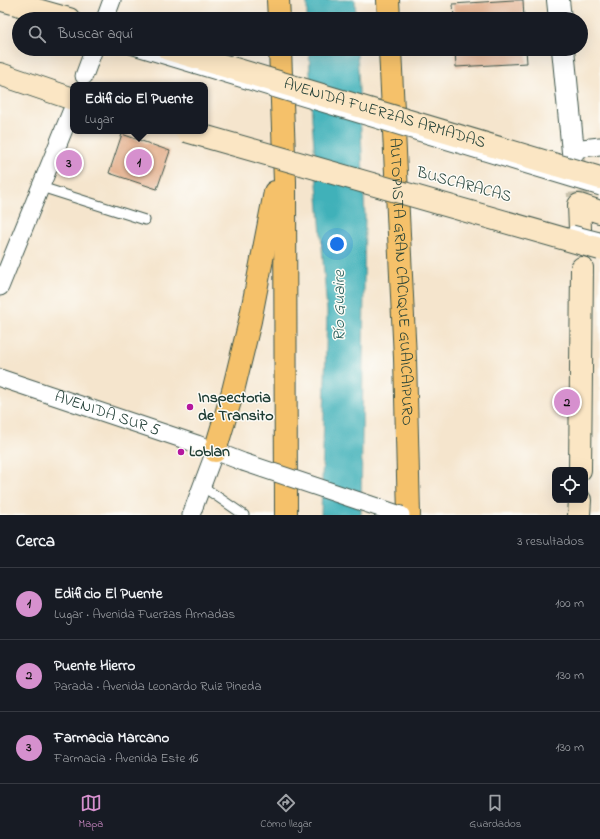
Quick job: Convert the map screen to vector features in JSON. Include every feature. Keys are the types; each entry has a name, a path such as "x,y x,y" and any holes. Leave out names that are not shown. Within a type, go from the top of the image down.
{"highway":[{"path":"278,0 279,12"},
{"path":"388,0 389,12"},
{"path":"280,56 285,182 286,515"},
{"name":"AUTOPISTA GRAN CACIQUE GUAICAIPURO","path":"390,56 405,358 409,515"},
{"path":"215,451 233,391 250,321 268,233 276,181"}],"main road":[{"path":"2,0 44,12"},
{"name":"AVENIDA FUERZAS ARMADAS","path":"191,56 600,178"},
{"path":"0,74 47,91 70,104"},
{"path":"197,134 600,249"},
{"path":"572,228 579,200 600,212"},
{"path":"580,467 582,272 600,293"},
{"path":"579,515 580,503"}],"street":[{"path":"108,12 112,0"},
{"path":"558,0 559,12"},
{"path":"84,76 91,56"},
{"path":"564,56 573,151 600,146"},
{"path":"0,287 41,188 70,110"},
{"name":"AVENIDA SUR 5","path":"0,378 401,515"},
{"path":"191,515 215,451"}],"lane":[{"name":"BUSCARACAS","path":"153,56 600,191"},
{"name":"BUSCARACAS","path":"208,129 416,187"},
{"path":"41,188 145,220"},
{"path":"572,228 600,237"},
{"path":"202,486 244,515"}],"water":[{"path":"307,0 355,0 356,12 307,12"},
{"name":"Río Guaire","path":"309,56 357,56 365,216 361,515 321,515 327,312 312,120"}],"building":[{"path":"523,0 524,12 454,12 453,4"},
{"path":"455,56 526,56 527,63 456,67"},
{"path":"122,134 170,151 157,189 109,173"}],"tunnel":[{"path":"574,159 578,196"}],"place":[{"name":"Edificio El Puente","path":"139,162"},
{"name":"Farmacia Marcano","path":"69,163"},
{"name":"Puente Hierro","path":"567,402"},
{"name":"Inspectoria de Transito","path":"190,407"},
{"name":"Loblan","path":"181,452"}]}
